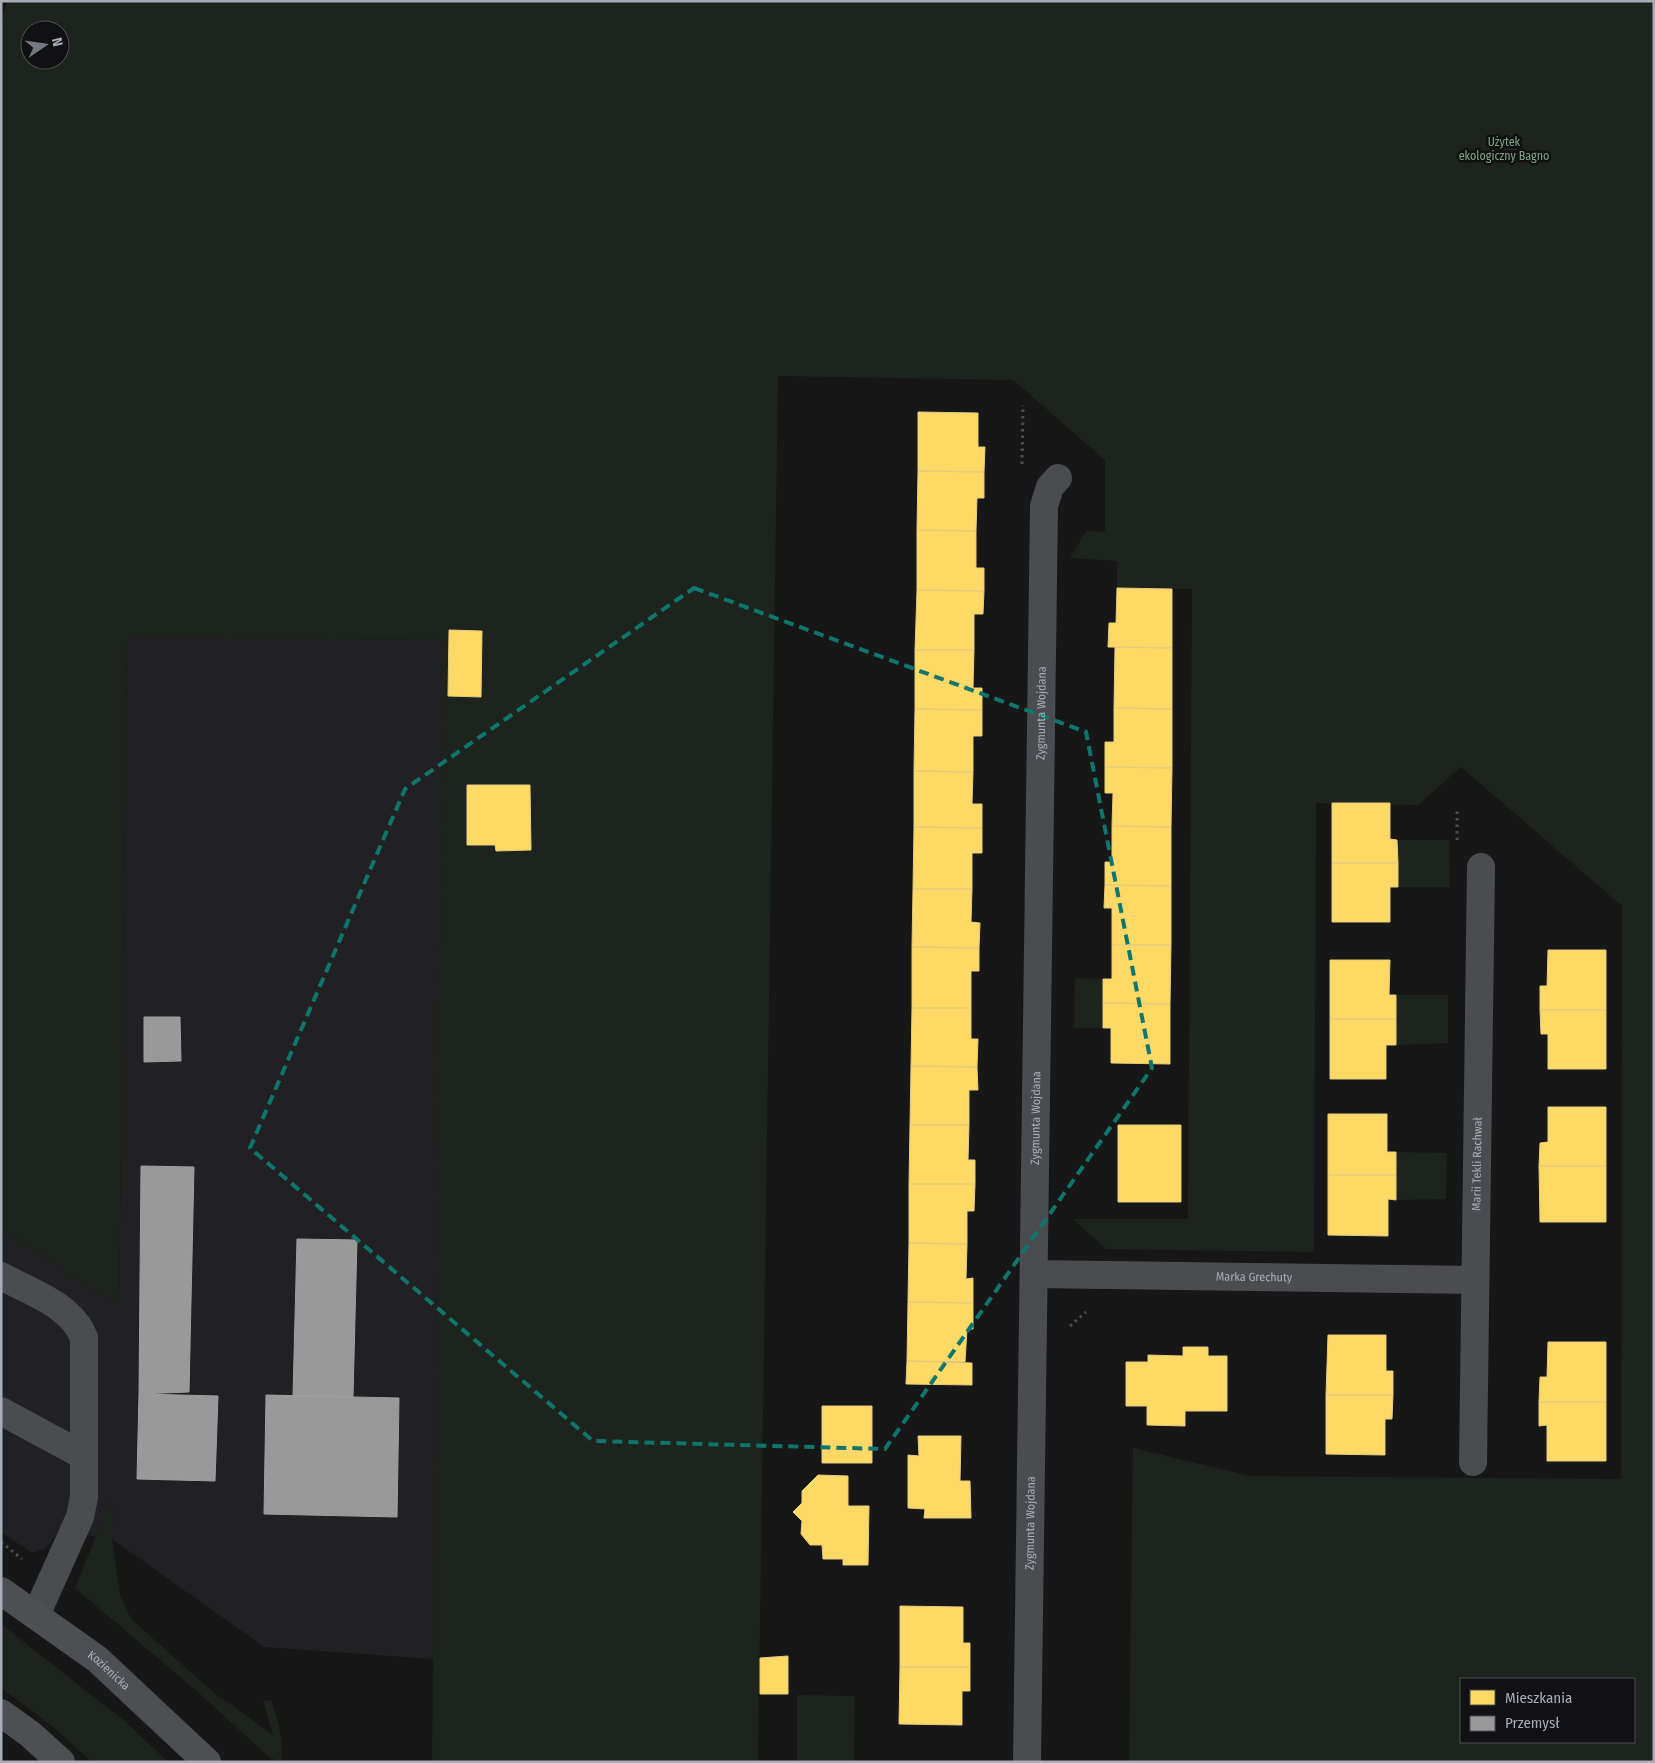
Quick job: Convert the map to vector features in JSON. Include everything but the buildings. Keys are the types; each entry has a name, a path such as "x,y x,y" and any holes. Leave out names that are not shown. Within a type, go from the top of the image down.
{"main road":[{"name":"Kozienicka","path":"1,1591 96,1659 205,1760"},
{"path":"1,1713 30,1734 61,1762"}],"street":[{"name":"Zygmunta Wojdana","path":"1027,1762 1044,506 1050,487 1058,478"},
{"name":"Marii Tekli Rachwał","path":"1473,1462 1481,867"},
{"name":"Marka Grechuty","path":"1034,1274 1475,1280"},
{"path":"1,1276 64,1310 80,1326 84,1338 84,1498 80,1517 36,1615"},
{"path":"1,1410 84,1456"}],"path":[{"path":"1457,811 1457,850"},
{"path":"1066,1334 1080,1315 1092,1309"},
{"path":"1,1542 24,1561"}],"highlighted area":[{"path":"694,588 1086,732 1152,1068 885,1449 593,1441 250,1148 405,789"}],"shaded area":[{"path":"127,637 444,640 433,1659 264,1647 112,1539 58,1531 45,1549 32,1553 1,1532 1,1229 119,1305"}],"green space":[{"name":"Użytek ekologiczny Bagno","path":"8,1 1654,1 1654,1762 1129,1762 1133,1448 1250,1476 1621,1479 1622,906 1461,767 1418,805 1316,803 1314,1252 1106,1249 1073,1219 1188,1219 1192,589 1117,588 1117,561 1070,558 1086,531 1105,532 1105,460 1013,380 778,376 758,1762 432,1762 443,640 127,637 119,1306 1,1229 1,19"},
{"path":"1397,840 1449,840 1450,887 1398,887"},
{"path":"1075,978 1103,979 1103,1028 1074,1028"},
{"path":"1396,995 1448,995 1448,1043 1396,1045"},
{"path":"1396,1152 1447,1153 1446,1199 1396,1200"},
{"path":"113,1494 112,1539 120,1594 131,1619 213,1692 273,1735 263,1701 271,1700 280,1730 281,1762 270,1758 198,1692 75,1588"},
{"path":"1,1624 126,1722 168,1762 92,1762 52,1726 1,1688"},
{"path":"797,1695 855,1696 854,1762 797,1762"}]}
